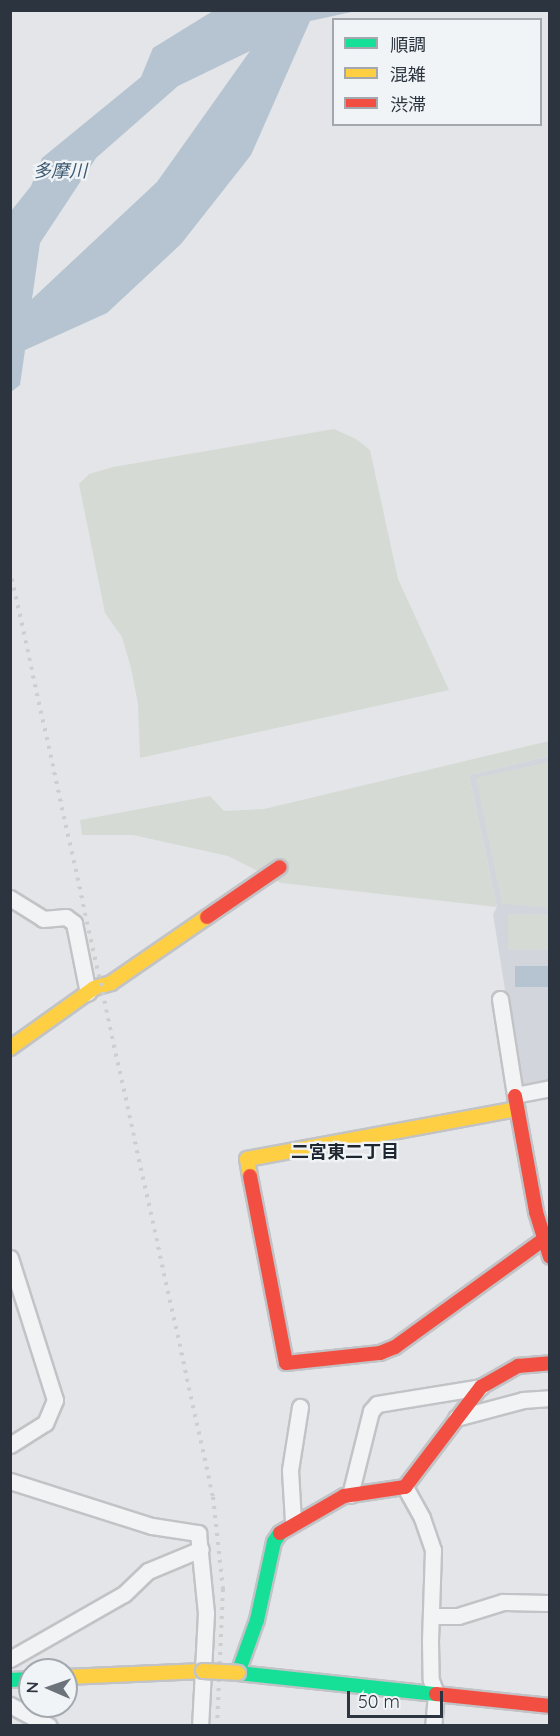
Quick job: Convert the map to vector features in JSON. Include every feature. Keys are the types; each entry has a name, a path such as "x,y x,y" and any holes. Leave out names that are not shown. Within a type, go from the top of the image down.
{"street":[{"path":"10,1048 88,993 111,983 280,867"},
{"path":"10,898 43,919 66,917 74,923 88,993"},
{"path":"500,999 516,1102 549,1257"},
{"path":"546,1237 395,1347 380,1353 286,1363 247,1159 516,1102 549,1088"},
{"path":"10,1258 17,1302 55,1400 45,1423 10,1445"},
{"path":"238,1673 238,1662 257,1620 274,1542 293,1521 350,1495 405,1487 453,1419 481,1387 518,1366 549,1363"},
{"path":"350,1495 371,1412 377,1404 481,1387"},
{"path":"453,1419 523,1400 549,1398"},
{"path":"293,1521 290,1470 300,1407"},
{"path":"10,1481 152,1526 198,1533 206,1613 200,1725"},
{"path":"405,1487 422,1518 433,1550 431,1680 436,1694 434,1725"},
{"path":"10,1659 124,1594 148,1571 201,1549"},
{"path":"431,1616 458,1616 503,1602 549,1603"},
{"path":"78,1676 203,1671 238,1673 549,1706"},
{"path":"10,1705 49,1725"}],"shaded area":[{"path":"334,429 356,439 370,450 398,579 449,690 140,758 138,704 131,668 122,637 105,613 79,484 89,474 113,467"},
{"path":"549,741 549,756 469,775 497,907 281,883 228,856 133,835 82,835 80,820 210,796 224,811 264,809"},
{"path":"549,756 549,1083 526,1087 520,1084 493,914 497,907 469,775"},
{"path":"549,762 549,908 502,904 476,778"},
{"path":"508,914 549,914 549,950 508,950"}],"water":[{"name":"多摩川","path":"213,11 356,11 310,21 251,155 181,244 107,313 25,350 20,385 11,392 11,211 31,186 42,158 141,77 153,48","holes":["250,51 157,182 32,299 40,243 96,158 178,86"]},
{"path":"515,966 549,966 549,987 515,987"}],"railway":[{"path":"10,570 213,1497 223,1589 217,1726"}],"traffic: fast":[{"path":"280,1533 274,1542 257,1620 238,1673 436,1694"},
{"path":"10,1680 18,1680"}],"traffic: slow":[{"path":"10,1048 94,988 111,983 207,917"},
{"path":"250,1176 247,1159 517,1109"},
{"path":"78,1676 203,1671"},
{"path":"203,1671 238,1673"}],"traffic: jam":[{"path":"207,917 280,867"},
{"path":"515,1096 536,1212 550,1257"},
{"path":"250,1176 286,1363 380,1353 395,1347 550,1235"},
{"path":"280,1533 344,1496 405,1487 481,1387 518,1366 550,1363"},
{"path":"436,1694 550,1706"}],"district":[{"name":"二宮東二丁目","path":"345,1152"}]}
